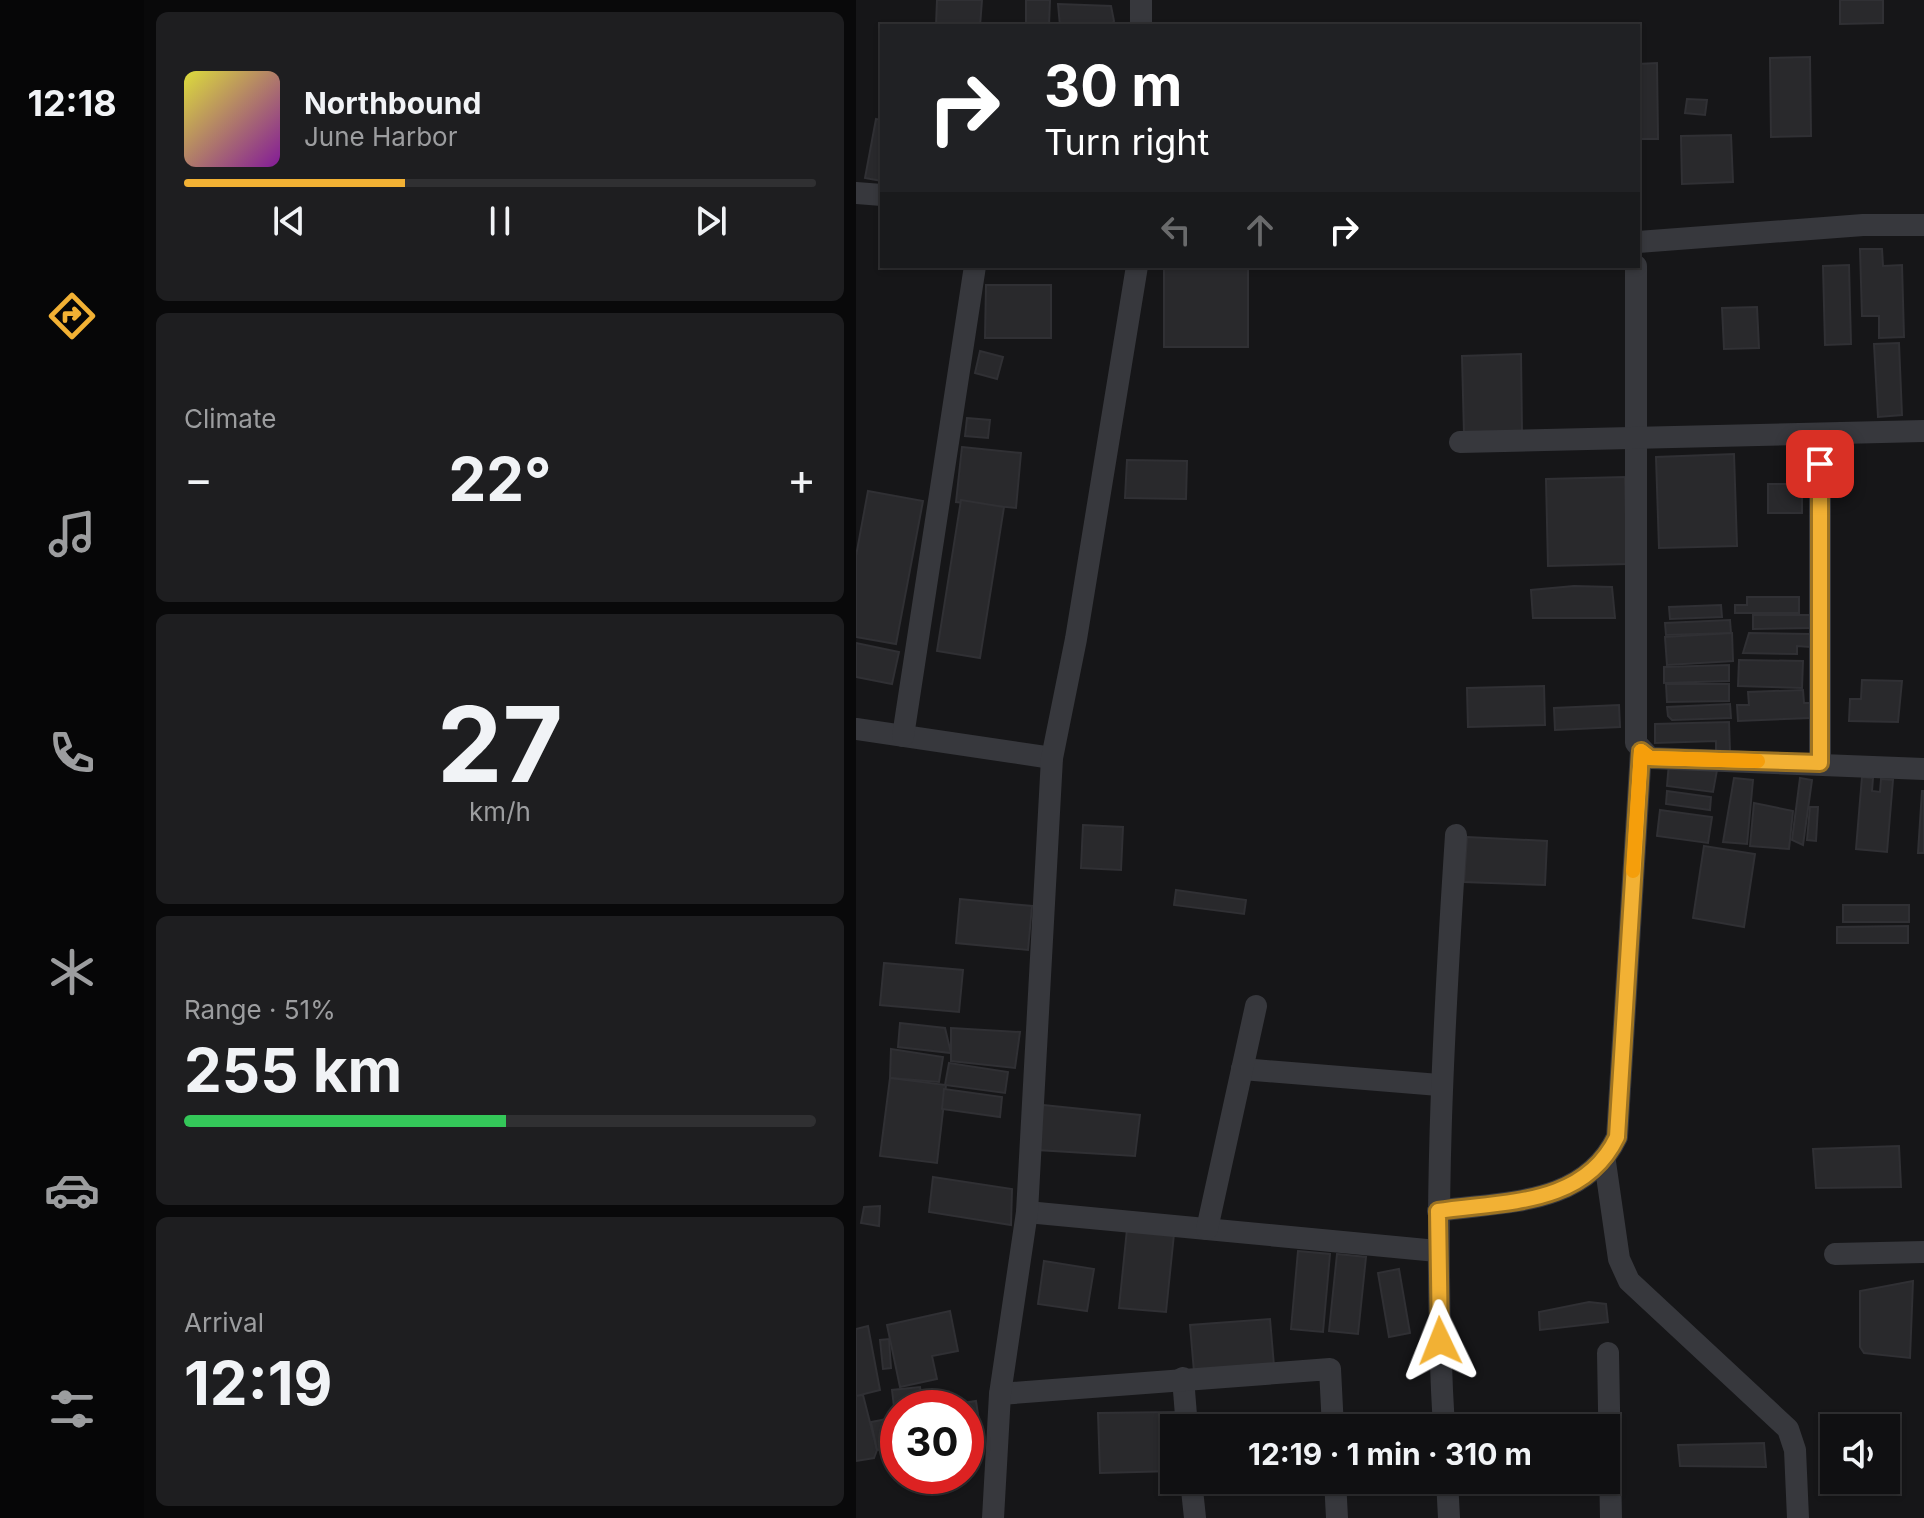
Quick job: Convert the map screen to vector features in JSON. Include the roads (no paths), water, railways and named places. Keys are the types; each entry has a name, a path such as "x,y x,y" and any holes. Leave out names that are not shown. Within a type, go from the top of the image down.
{"street":[{"path":"1141,0 1141,24"},
{"path":"856,193 880,195"},
{"path":"1640,242 1863,225 1924,225"},
{"path":"903,736 975,268"},
{"path":"993,1518 1000,1394 1027,1212 1052,758 1076,639 1137,268"},
{"path":"1438,1211 1558,1193 1605,1162 1617,1137 1641,751 1634,730 1636,268"},
{"path":"1460,442 1924,431"},
{"path":"1820,434 1820,763"},
{"path":"856,729 1052,758"},
{"path":"1641,751 1650,758 1924,769"},
{"path":"1443,1414 1437,1251 1439,1085 1456,835"},
{"path":"1207,1229 1256,1006"},
{"path":"1242,1069 1439,1085"},
{"path":"1605,1162 1619,1259 1629,1281 1788,1429 1795,1450 1798,1518"},
{"path":"1027,1212 1437,1251"},
{"path":"1835,1254 1924,1252"},
{"path":"1608,1353 1611,1518"},
{"path":"1000,1394 1330,1369 1332,1414"},
{"path":"1183,1378 1186,1414"},
{"path":"1192,1494 1195,1518"},
{"path":"1336,1494 1337,1518"},
{"path":"1448,1494 1449,1518"}]}
